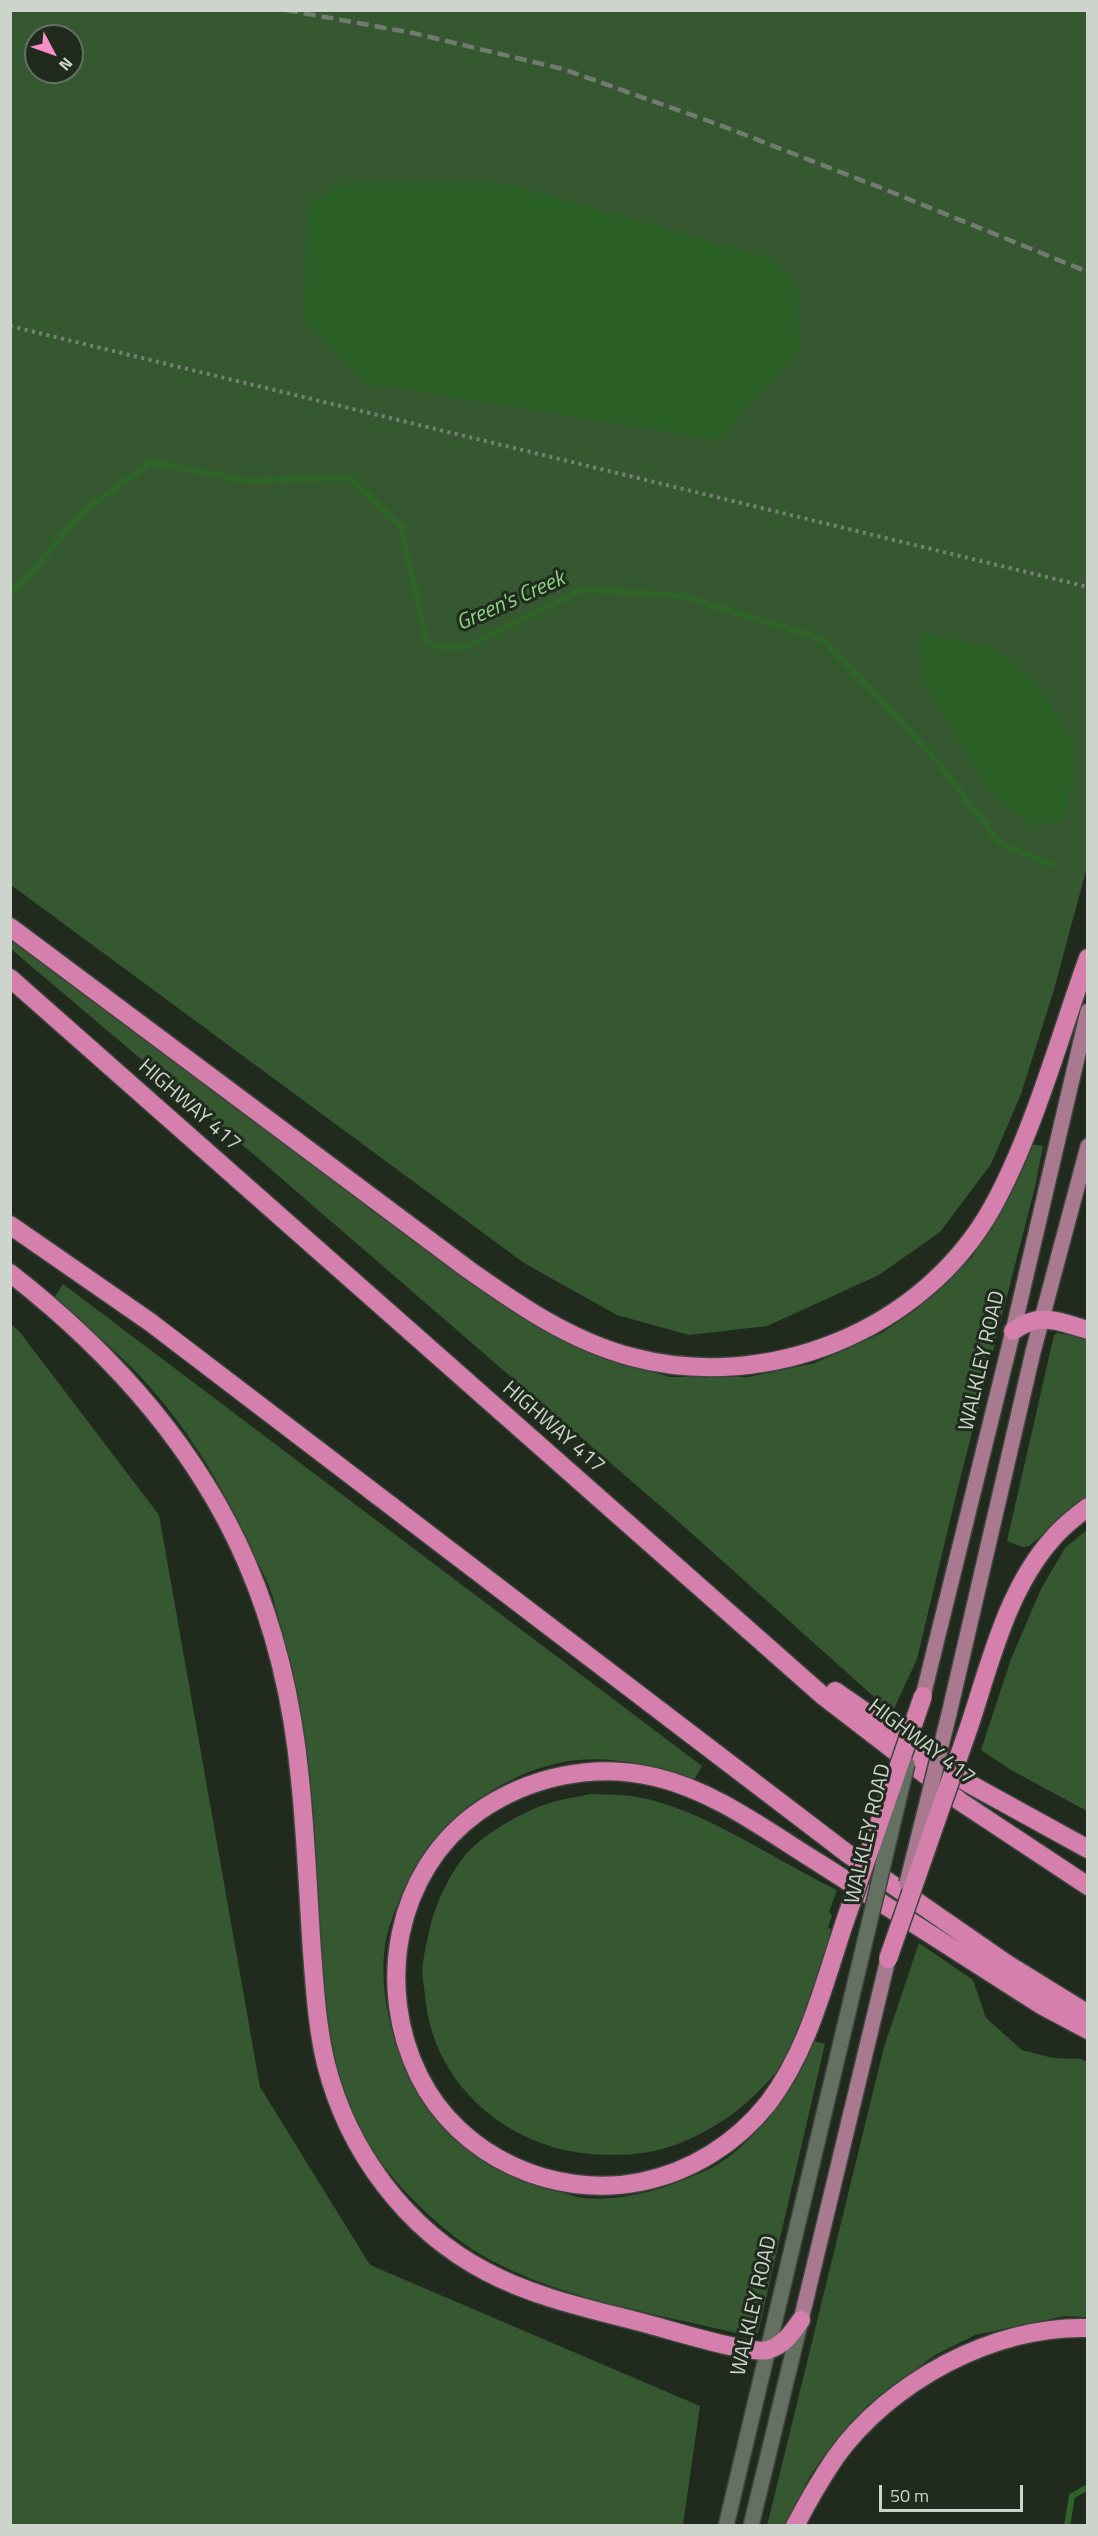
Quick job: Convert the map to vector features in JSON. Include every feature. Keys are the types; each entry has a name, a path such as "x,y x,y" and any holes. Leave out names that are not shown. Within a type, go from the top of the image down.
{"highway":[{"path":"10,927 469,1270 528,1311 578,1338 633,1358 712,1368 742,1366 786,1358 840,1341 899,1309 921,1292 953,1259 991,1209 1013,1164 1088,958"},
{"name":"HIGHWAY 417","path":"10,978 822,1695 962,1802 1088,1886"},
{"path":"10,1225 150,1322 848,1854 1007,1964 1088,2014"},
{"path":"10,1273 54,1307 102,1352 156,1413 189,1457 220,1507 255,1581 272,1630 294,1730 301,1784 316,2004 326,2064 349,2127 380,2180 397,2202 437,2240 460,2257 510,2284 581,2307 711,2340 766,2351 787,2339 801,2320"},
{"path":"1013,1331 1027,1320 1042,1318 1088,1330"},
{"path":"888,1959 1001,1634 1024,1581 1053,1537 1088,1507"},
{"path":"744,1627 969,1783 1088,1850"},
{"path":"923,1696 844,1924 807,2033 796,2058 770,2100 731,2141 678,2171 654,2179 619,2186 590,2187 564,2184 512,2166 487,2152 448,2118 420,2078 403,2032 398,2006 396,1973 398,1943 404,1914 414,1887 447,1838 489,1805 518,1789 545,1779 600,1771 627,1772 655,1777 708,1796 768,1831 1041,2005 1088,2030"},
{"path":"795,2526 836,2457 857,2433 899,2394 938,2366 981,2347 1021,2335 1050,2330 1088,2328"}],"main road":[{"name":"WALKLEY ROAD","path":"726,2526 1088,1011"},
{"path":"751,2526 949,1714 1042,1318 1088,1146"}],"path":[{"path":"10,326 1088,587"}],"green space":[{"path":"11,11 1087,11 1087,867 1053,993 1021,1094 991,1164 940,1232 879,1275 767,1326 689,1335 617,1315 524,1263 11,885"},
{"path":"341,183 504,183 773,259 799,289 797,313 800,350 718,440 365,383 304,320 308,205"},
{"path":"919,633 993,647 1039,686 1072,740 1073,787 1062,822 1033,826 989,791 924,682"},
{"path":"10,938 516,1313 589,1353 670,1377 748,1377 815,1363 882,1333 914,1311 972,1257 1018,1177 1031,1144 1043,1146 1035,1187 958,1487 917,1659 892,1713 680,1523 259,1159 11,949"},
{"path":"63,1284 702,1766 694,1780 635,1763 582,1760 557,1763 531,1771 505,1783 477,1800 443,1830 424,1854 408,1880 392,1919 385,1945 383,1970 385,1997 398,2050 409,2075 422,2099 455,2139 477,2156 514,2176 584,2198 620,2197 656,2190 712,2168 744,2144 768,2117 788,2088 814,2041 825,2044 758,2333 736,2333 592,2299 555,2288 488,2259 447,2231 410,2197 370,2146 351,2108 337,2066 328,2022 319,1931 309,1774 292,1672 271,1591 236,1517 195,1446 144,1380 54,1298"},
{"path":"11,1324 19,1331 159,1515 260,2087 370,2265 700,2406 683,2525 11,2525"},
{"path":"1057,1333 1087,1338 1087,1498 1029,1546 1022,1547 1007,1541 1054,1335"},
{"path":"1087,1530 1087,1811 1011,1770 981,1750 1011,1659 1041,1589 1065,1548"},
{"path":"591,1794 637,1797 687,1812 837,1890 829,1912 832,1915 828,1928 832,1929 813,1995 794,2044 775,2073 736,2111 705,2132 672,2146 642,2153 602,2155 560,2149 530,2139 503,2124 479,2105 458,2082 442,2056 431,2027 422,1975 425,1951 440,1897 467,1853 491,1833 528,1811 563,1799"},
{"path":"919,1943 973,1980 986,2018 1022,2050 1053,2058 1081,2059 1087,2062 1087,2317 1065,2316 975,2335 935,2355 868,2405 835,2441 810,2476 786,2525 767,2526 884,2047"}],"waterway":[{"name":"Green's Creek","path":"10,592 22,583 82,513 151,462 249,481 349,477 401,527 427,642 442,647 467,646 584,589 682,596 822,639 935,759 1000,843 1052,865"},
{"path":"1067,2526 1072,2496 1088,2487"}],"railway":[{"path":"286,10 413,33 563,69 717,124 1088,272"}]}
